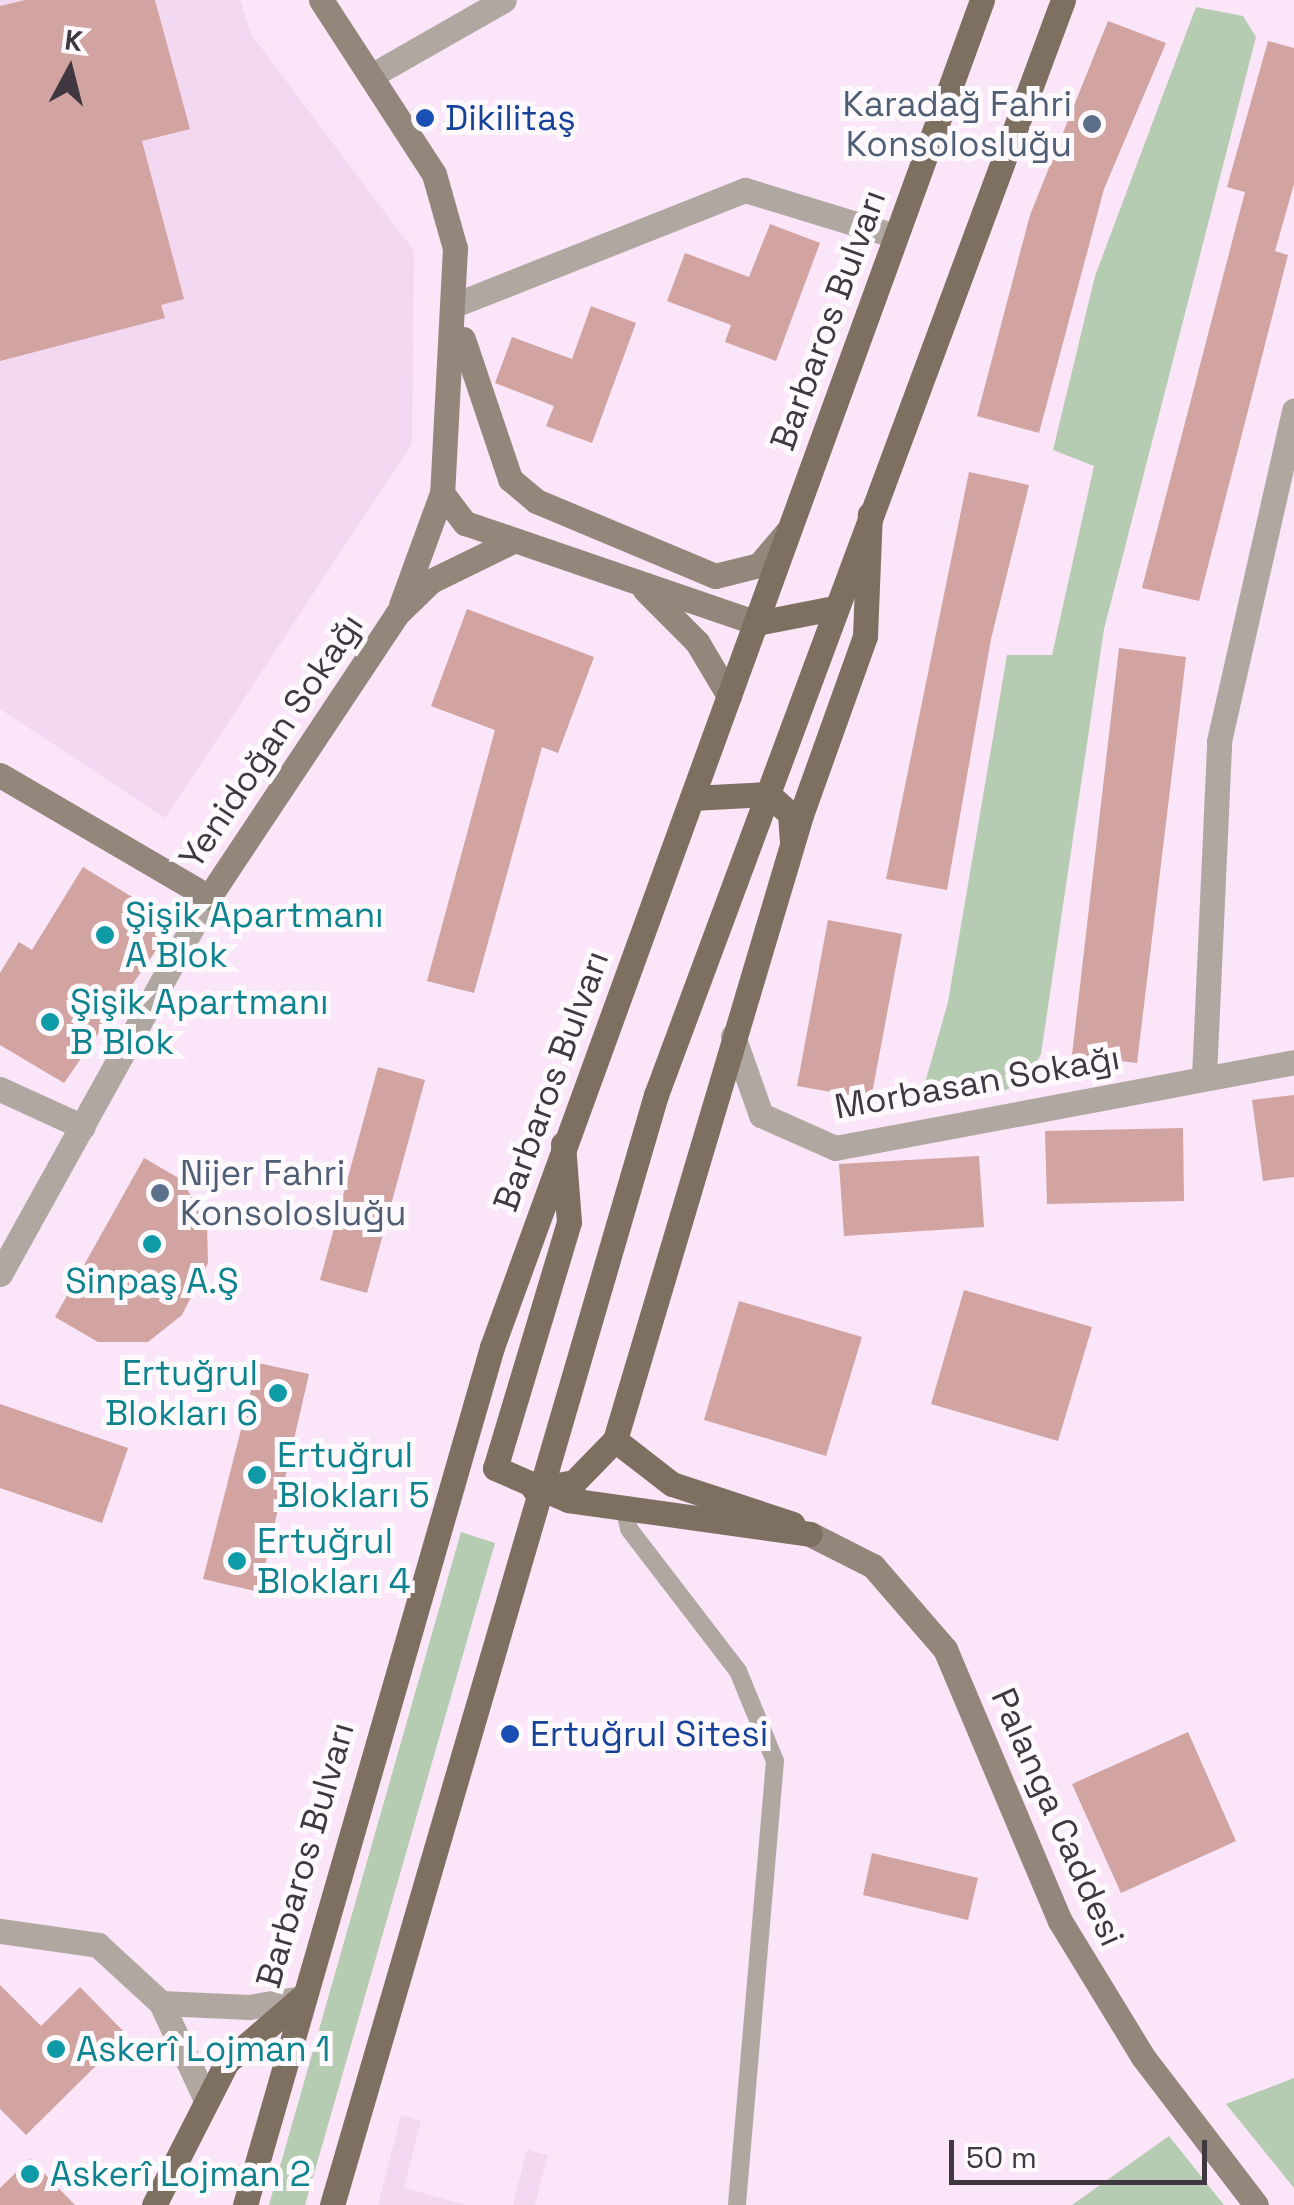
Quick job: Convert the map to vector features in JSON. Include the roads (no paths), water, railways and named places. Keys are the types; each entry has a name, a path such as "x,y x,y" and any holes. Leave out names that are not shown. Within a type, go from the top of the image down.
{"main road":[{"name":"Barbaros Bulvarı","path":"244,2205 453,1472 563,1144 982,0"},
{"path":"332,2205 534,1490 656,1095 768,794 829,609 1063,0"},
{"path":"534,1490 574,1482 615,1440 792,845 865,636 869,502"},
{"path":"756,623 829,609"},
{"path":"692,798 768,794 790,814 792,845"},
{"path":"563,1144 568,1222 496,1453 495,1468 534,1490 625,1511 810,1534"},
{"path":"615,1440 672,1484 773,1513 810,1534"},
{"path":"154,2205 204,2098 263,2023 301,1998"}],"street":[{"path":"321,0 376,74 450,214 457,304 442,493 397,614"},
{"path":"376,74 504,0"},
{"path":"457,304 745,190 895,236"},
{"path":"457,304 492,438 510,479 536,501 714,576 759,565 790,528"},
{"path":"1204,1077 1219,741 1286,466 1294,410"},
{"path":"442,493 465,522 645,590 756,623"},
{"path":"397,614 431,581 515,540"},
{"path":"645,590 697,642 729,696"},
{"name":"Yenidoğan Sokağı","path":"2,1266 209,897 397,614"},
{"path":"0,775 209,897"},
{"name":"Morbasan Sokağı","path":"734,1036 761,1116 835,1148 1294,1062"},
{"path":"0,1090 83,1126"},
{"name":"Palanga Caddesi","path":"810,1534 872,1566 945,1649 1060,1921 1194,2124 1256,2205"},
{"path":"0,1930 98,1946 162,2003 204,2098"},
{"path":"162,2003 248,2007 301,1998"}],"lane":[{"path":"625,1511 628,1530 738,1671 774,1761 737,2205"}],"place":[{"name":"Dikilitaş","path":"425,118"},
{"name":"Karadağ Fahri Konsolosluğu","path":"1092,124"},
{"name":"Şişik Apartmanı A Blok","path":"105,935"},
{"name":"Şişik Apartmanı B Blok","path":"50,1022"},
{"name":"Nijer Fahri Konsolosluğu","path":"160,1193"},
{"name":"Sinpaş A.Ş","path":"152,1244"},
{"name":"Ertuğrul Blokları 6","path":"278,1393"},
{"name":"Ertuğrul Blokları 5","path":"257,1475"},
{"name":"Ertuğrul Blokları 4","path":"237,1561"},
{"name":"Ertuğrul Sitesi","path":"510,1734"},
{"name":"Askerî Lojman 1","path":"56,2049"},
{"name":"Askerî Lojman 2","path":"30,2174"}]}
